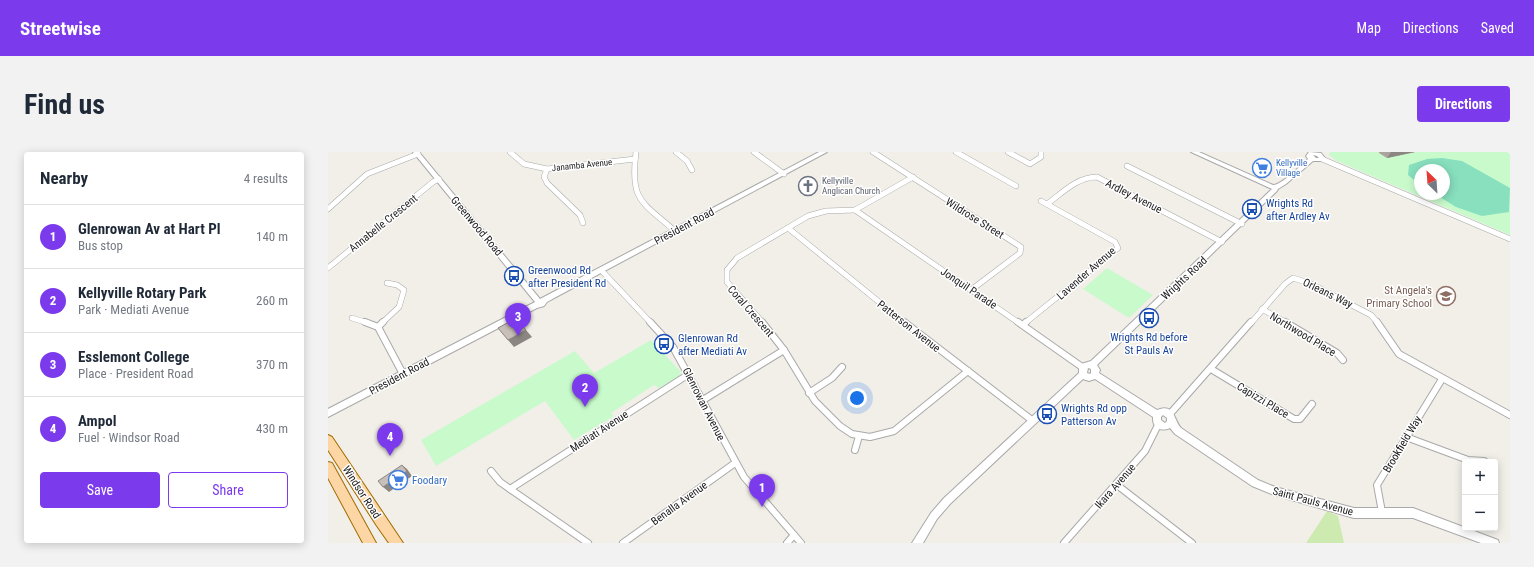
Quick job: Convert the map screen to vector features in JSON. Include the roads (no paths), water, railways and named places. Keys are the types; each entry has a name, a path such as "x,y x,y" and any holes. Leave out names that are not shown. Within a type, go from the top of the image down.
{"main road":[{"name":"Windsor Road","path":"328,440 381,522 397,543"},
{"name":"Windsor Road","path":"328,467 370,543"}],"street":[{"path":"636,152 634,185 641,199 674,231"},
{"path":"676,152 687,161 692,170"},
{"path":"754,152 784,174"},
{"name":"President Road","path":"328,413 538,301 601,270 824,152"},
{"name":"Wildrose Street","path":"873,152 913,177 926,188 1018,245 1022,249 1020,253 971,290"},
{"path":"956,152 1016,186"},
{"path":"1008,152 1030,164 1041,156 1041,152"},
{"path":"1194,152 1275,188"},
{"path":"328,209 367,174 417,153"},
{"name":"Greenwood Road","path":"417,153 538,301"},
{"name":"Janamba Avenue","path":"513,153 524,164 547,169 635,159"},
{"path":"1318,153 1322,159"},
{"name":"Wrights Road","path":"1091,366 1242,224 1275,188 1312,159 1309,154 1318,153"},
{"path":"1312,159 1322,159 1510,239"},
{"path":"1127,166 1242,224"},
{"path":"547,169 544,177 547,183 580,215 583,223"},
{"name":"Ardley Avenue","path":"1044,203 1083,179 1091,176 1097,177 1222,242"},
{"name":"Coral Crescent","path":"913,177 855,210 818,212 788,228 737,258 727,270 726,278 729,287 754,311 784,350 809,393 840,426 848,432 859,436 879,436 894,431 968,371"},
{"name":"Annabelle Crescent","path":"328,268 433,182 439,179"},
{"name":"Lavender Avenue","path":"1023,325 1118,248 1115,242 1044,203"},
{"name":"Jonquil Parade","path":"855,210 1023,325 1083,371"},
{"name":"Patterson Avenue","path":"788,228 876,301 1033,421"},
{"name":"Glenrowan Avenue","path":"601,270 667,340 689,374 735,463 753,488 802,543"},
{"name":"Orleans Way","path":"1170,419 1262,309 1290,280 1298,279 1310,283 1371,315 1384,330 1394,349 1399,354 1442,379 1510,415"},
{"path":"378,327 396,312 403,300 404,290 397,285 387,283"},
{"name":"Northwood Place","path":"1262,309 1337,352 1344,360"},
{"path":"352,318 378,327 403,374"},
{"path":"703,400 784,350"},
{"path":"916,543 934,516 947,501 1033,421 1083,371 1086,365 1091,366 1096,370 1095,375"},
{"path":"809,393 832,378 842,368"},
{"name":"Capizzi Place","path":"1211,369 1294,419 1300,419 1312,404"},
{"path":"1083,371 1089,377 1095,375"},
{"name":"Mediati Avenue","path":"510,489 689,374"},
{"path":"1095,375 1158,419 1162,413 1170,419"},
{"name":"Brookfield Way","path":"1382,512 1377,485 1442,379"},
{"name":"Ikara Avenue","path":"1064,543 1117,485 1145,451 1151,442 1158,419"},
{"name":"Saint Pauls Avenue","path":"1170,419 1178,431 1255,483 1274,491 1354,513 1413,513 1427,516 1494,543"},
{"path":"855,450 859,436"},
{"path":"1406,437 1465,459"},
{"name":"Benalla Avenue","path":"623,543 735,463"},
{"path":"491,471 500,482 588,543"},
{"path":"1117,485 1192,543"},
{"path":"787,543 794,535"}],"place":[{"name":"Kellyville Village","path":"1262,168"},
{"name":"Kellyville Anglican Church","path":"808,186"},
{"name":"Wrights Rd after Ardley Av","path":"1252,209"},
{"name":"Greenwood Rd after President Rd","path":"514,276"},
{"name":"St Angela's Primary School","path":"1446,296"},
{"name":"Wrights Rd before St Pauls Av","path":"1149,318"},
{"name":"Esslemont College","path":"518,336"},
{"name":"Glenrowan Rd after Mediati Av","path":"664,344"},
{"name":"Kellyville Rotary Park","path":"585,407"},
{"name":"Wrights Rd opp Patterson Av","path":"1047,414"},
{"name":"Ampol","path":"390,456"},
{"name":"Foodary","path":"398,480"},
{"name":"Glenrowan Av at Hart Pl","path":"762,507"}]}
